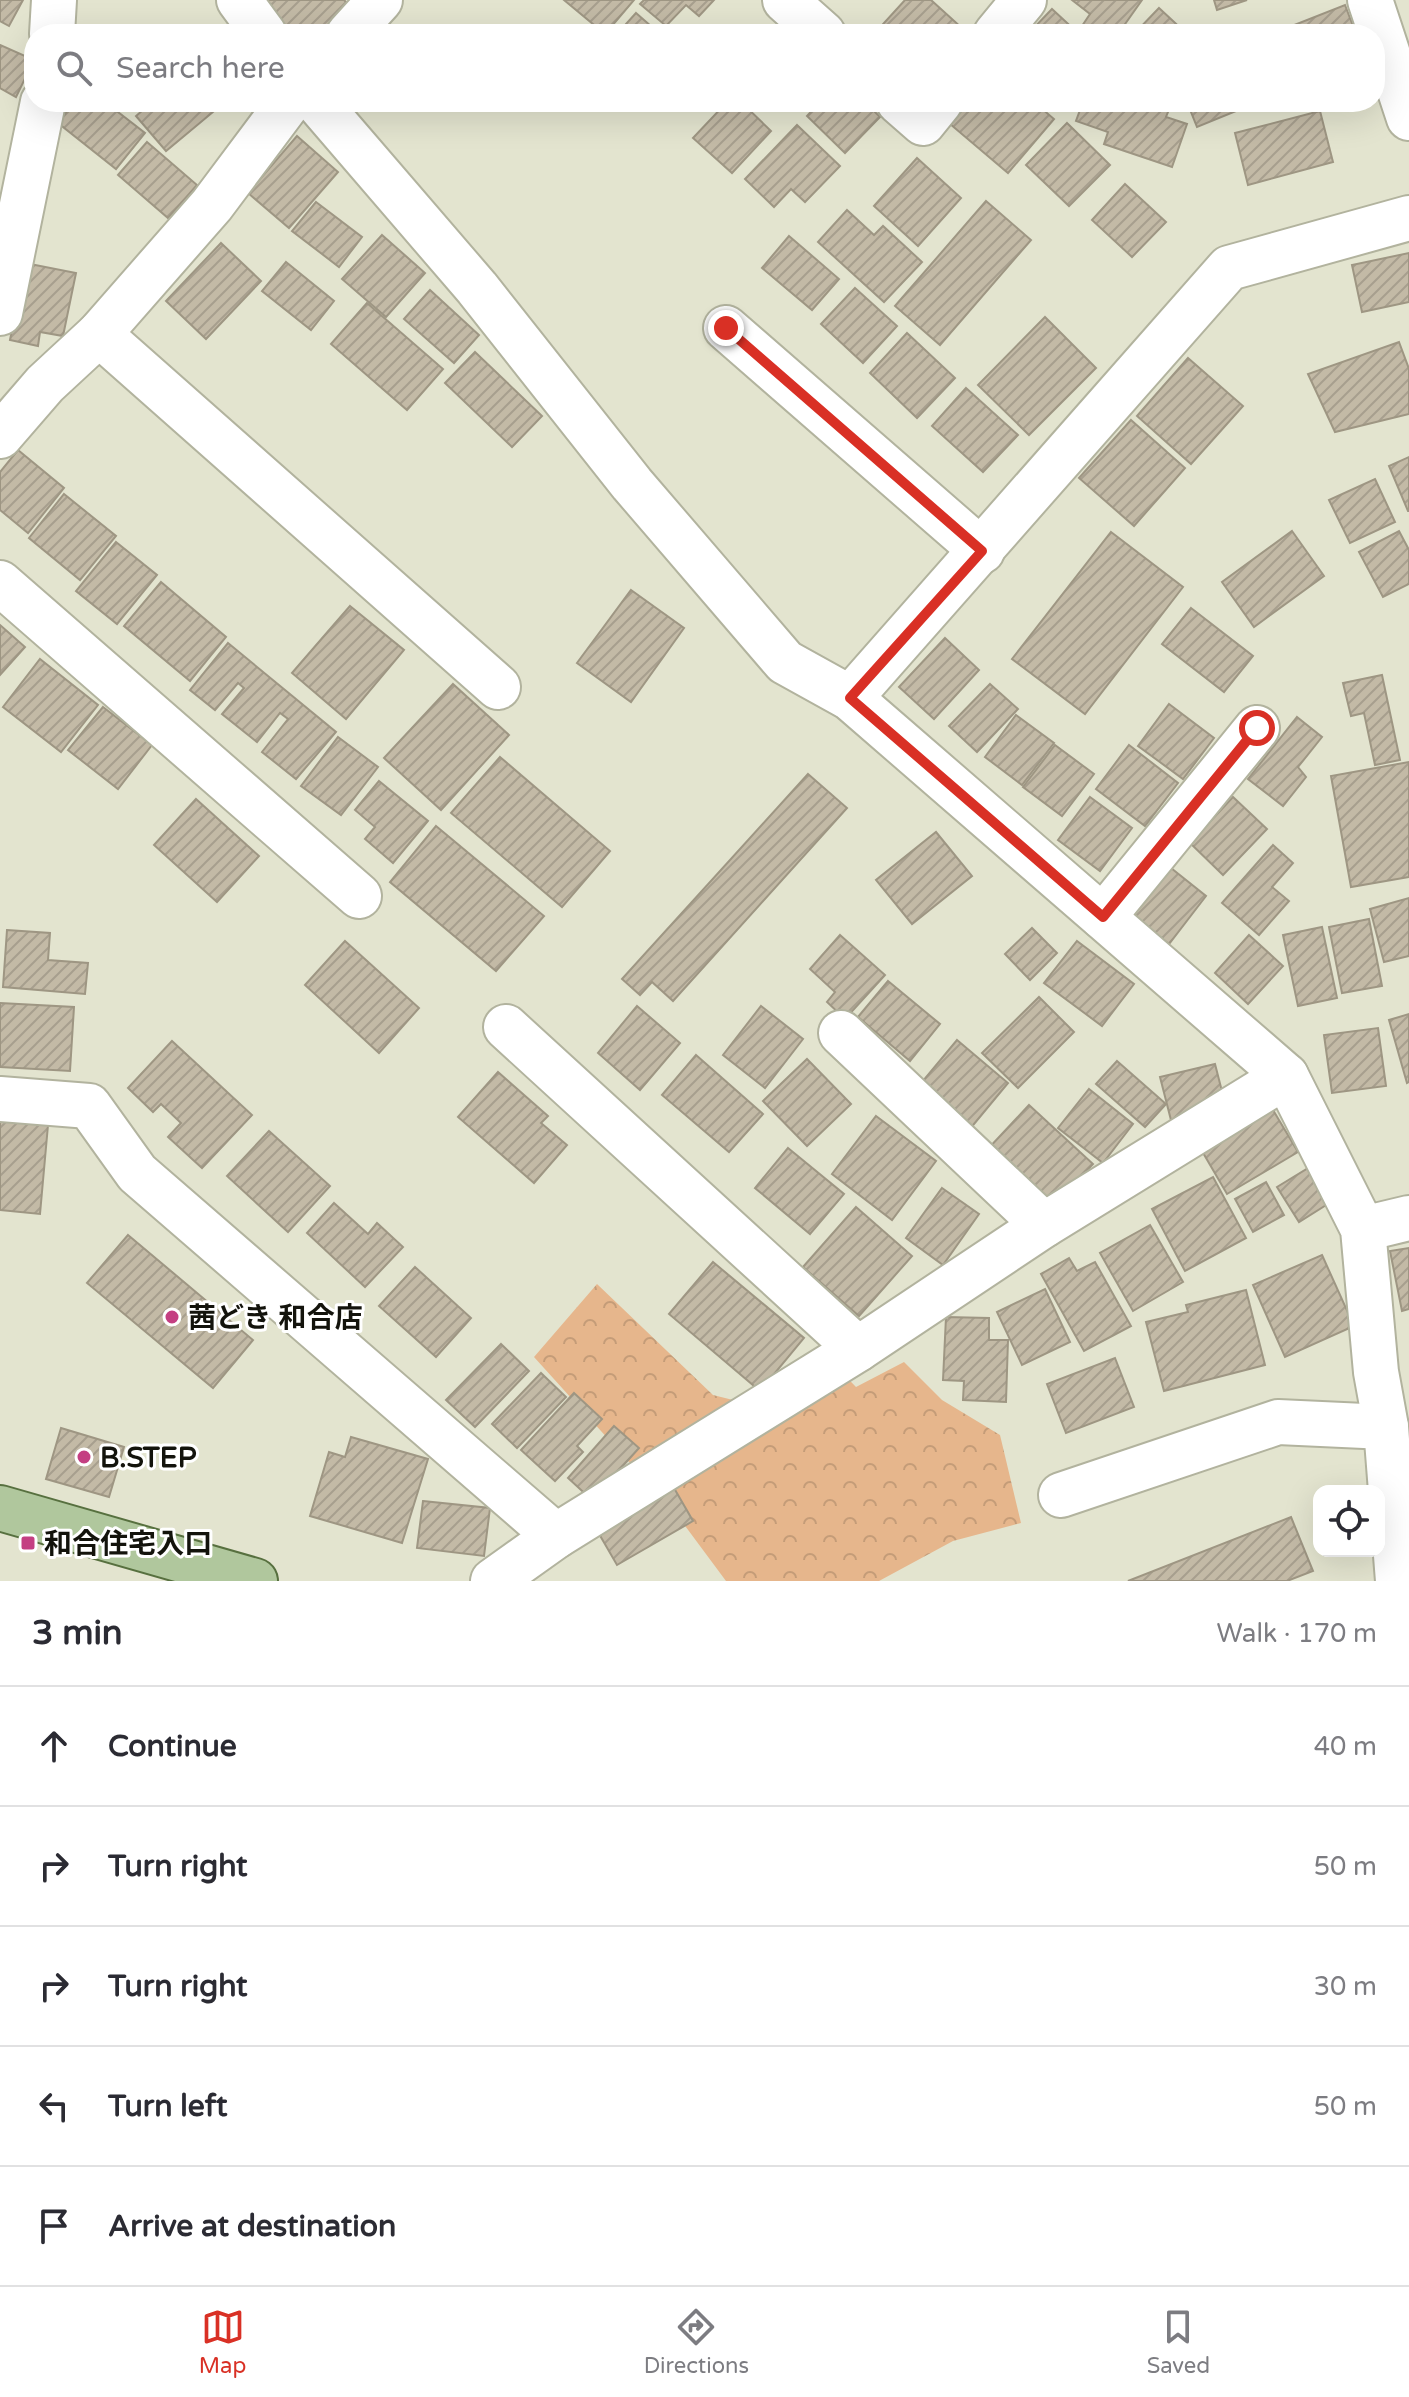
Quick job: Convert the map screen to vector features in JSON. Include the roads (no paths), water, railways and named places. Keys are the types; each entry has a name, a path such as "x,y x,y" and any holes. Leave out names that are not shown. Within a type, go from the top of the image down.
{"main road":[{"path":"0,1508 255,1581"}],"street":[{"path":"53,24 54,0"},
{"path":"239,0 257,24"},
{"path":"358,24 380,0"},
{"path":"785,0 812,24"},
{"path":"1004,24 1024,0"},
{"path":"1370,0 1378,24"},
{"path":"1385,45 1409,118"},
{"path":"0,436 45,384 99,334 212,205 282,112"},
{"path":"326,112 477,288 632,484 785,662 850,698 1286,1076 1363,1229 1376,1372 1386,1427 1398,1581"},
{"path":"910,112 923,123 932,112"},
{"path":"0,313 26,124"},
{"path":"850,698 1229,268 1409,218"},
{"path":"726,328 982,551"},
{"path":"99,334 498,687"},
{"path":"0,583 359,896"},
{"path":"1103,917 1257,728"},
{"path":"506,1027 858,1349"},
{"path":"841,1033 1044,1225"},
{"path":"493,1581 556,1536 858,1349 1044,1225 1286,1076"},
{"path":"0,1099 89,1106 137,1173 556,1536"},
{"path":"1363,1229 1409,1218"},
{"path":"1061,1495 1278,1422 1386,1427"}],"place":[{"name":"茜どき 和合店","path":"172,1317"},
{"name":"B.STEP","path":"84,1457"},
{"name":"和合住宅入口","path":"28,1543"}]}
